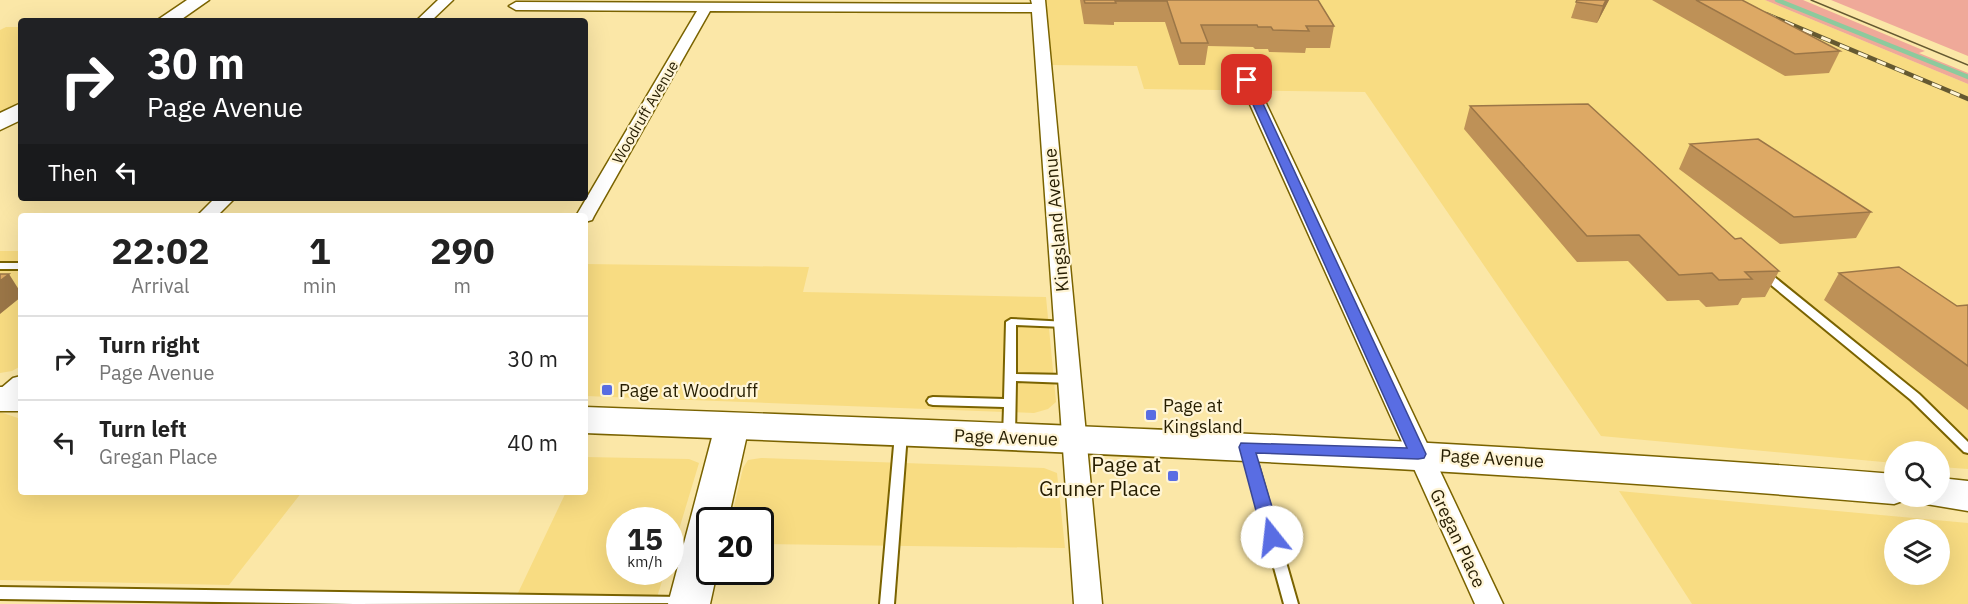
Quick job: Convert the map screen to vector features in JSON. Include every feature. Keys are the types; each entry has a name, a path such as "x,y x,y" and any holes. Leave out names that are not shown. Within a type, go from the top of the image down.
{"main road":[{"name":"Page Avenue","path":"588,420 901,433 1010,420 1074,440 1418,454 1636,467 1884,488"},
{"path":"1950,494 1968,496"}],"street":[{"path":"171,18 200,0"},
{"path":"426,18 446,0"},
{"path":"519,3 705,8 1038,4"},
{"name":"Kingsland Avenue","path":"1038,4 1088,604"},
{"name":"Woodruff Avenue","path":"587,213 705,8"},
{"name":"Gregan Place","path":"1247,80 1489,604"},
{"path":"0,123 18,112"},
{"path":"209,213 223,201"},
{"path":"689,604 732,426"}],"lane":[{"path":"0,266 18,266"},
{"path":"1756,268 1915,397 1968,449"},
{"path":"933,401 1010,420 1011,322 1064,324"},
{"path":"1010,376 1068,379"},
{"path":"887,604 901,433"},
{"path":"1247,447 1291,604"},
{"path":"0,593 689,604"}],"shaded area":[{"path":"1045,0 1765,0 1968,84 1968,469 1950,468 1950,441 1884,441 1884,462 1601,436 1365,92 1144,89 1137,66 1050,65"},
{"path":"1765,0 1803,0 1925,51 1919,53 1968,73 1968,84"},
{"path":"1831,0 1968,0 1968,56"},
{"path":"6,27 18,27 18,103 0,114 0,30"},
{"path":"0,251 18,251 18,368 0,373"},
{"path":"588,264 809,267 803,292 1046,297 1056,402 1048,409 1034,413 588,396"},
{"path":"0,412 18,418 18,495 300,495 229,585 0,580"},
{"path":"588,457 689,459 699,463 684,513 684,507 606,507 606,585 661,585 657,597 518,593 565,495 588,495"},
{"path":"761,458 1044,468 1057,473 1065,548 774,544 774,507 734,507 743,468 748,460"},
{"path":"1619,491 1924,519 1884,519 1884,585 1950,585 1950,521 1968,523 1968,604 1692,604"}],"building":[{"path":"1084,0 1318,0 1334,26 1306,26 1309,31 1273,30 1271,27 1258,27 1257,25 1201,25 1208,43 1181,43 1167,1 1085,3"},
{"path":"1577,0 1606,0 1603,6 1576,2"},
{"path":"1696,0 1742,0 1840,51 1795,54"},
{"path":"1588,104 1735,239 1741,238 1779,271 1745,272 1752,279 1719,280 1712,273 1679,275 1639,235 1587,236 1470,106"},
{"path":"1758,139 1871,212 1794,217 1690,144"},
{"path":"1899,267 1957,306 1968,305 1968,366 1839,273"},
{"path":"0,274 9,274 0,281"}],"waterway":[{"path":"1777,0 1968,77"}],"tram line":[{"path":"1811,0 1968,65"}],"railway":[{"path":"1766,14 1968,99"}],"place":[{"name":"Page at Woodruff","path":"607,390"},
{"name":"Page at Kingsland","path":"1151,415"},
{"name":"Page at Gruner Place","path":"1173,476"}],"route":[{"path":"1247,80 1418,454 1247,447 1272,537"}]}
